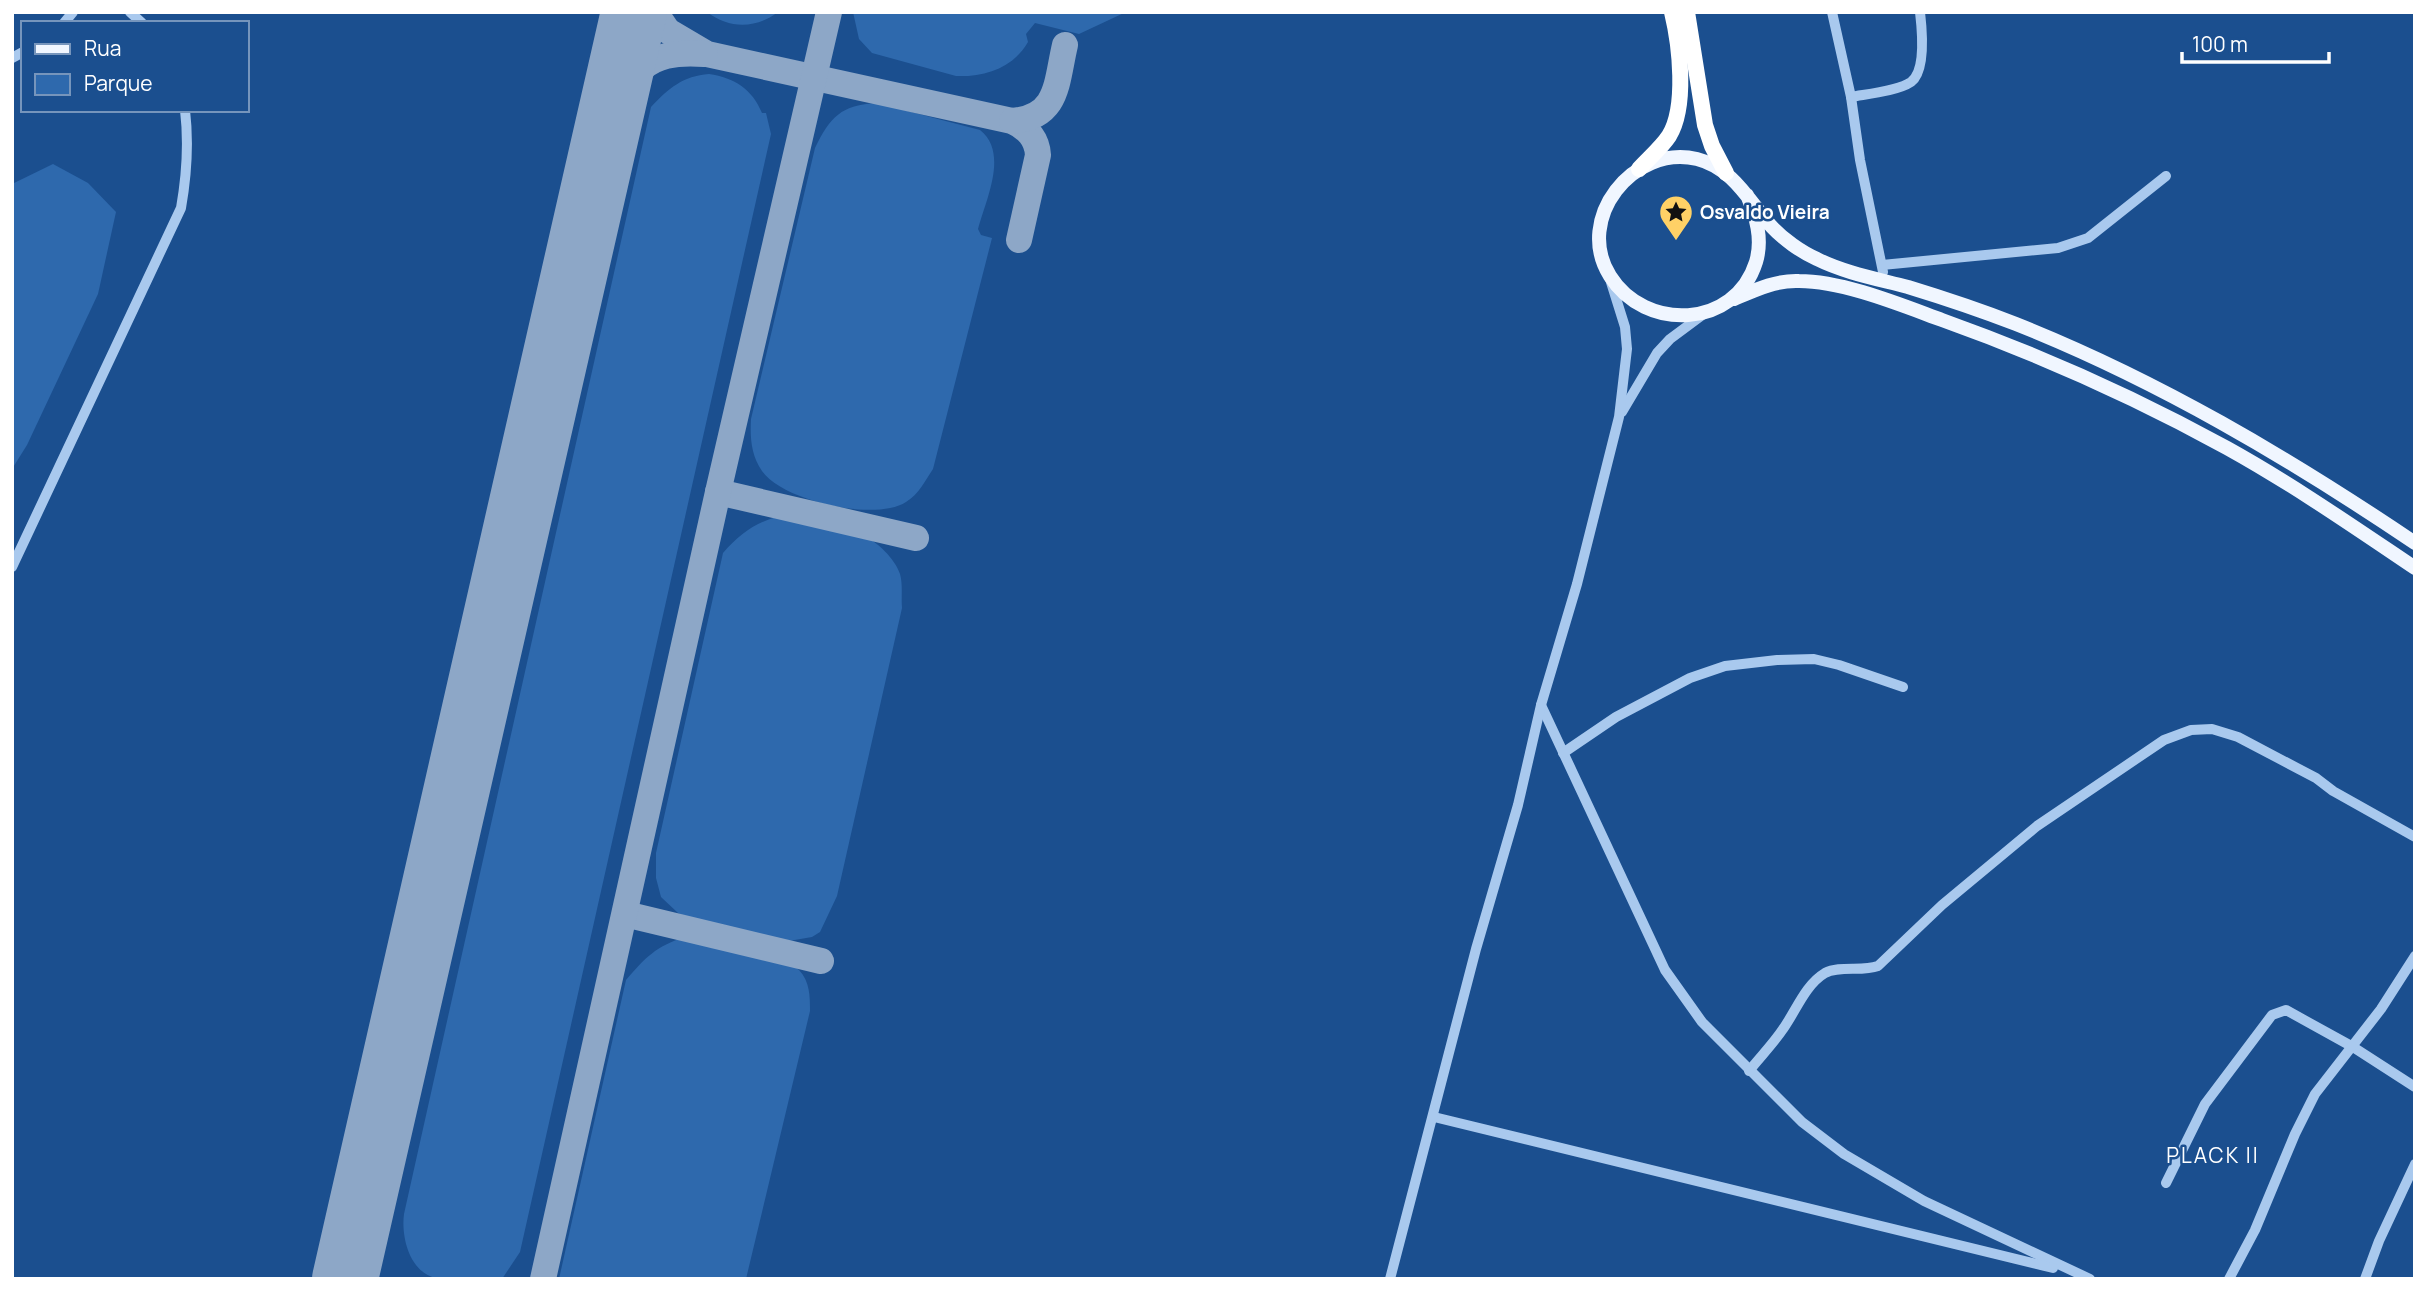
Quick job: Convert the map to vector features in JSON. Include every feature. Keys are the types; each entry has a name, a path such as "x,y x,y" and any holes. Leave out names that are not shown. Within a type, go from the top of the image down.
{"highway":[{"path":"1639,169 1668,137 1679,107 1686,13"},
{"path":"1686,13 1705,125 1726,173"}],"main road":[{"path":"2415,543 2269,448 2082,352 1968,307 1817,260 1773,228 1726,173 1697,159 1663,160 1639,169 1614,191 1604,214 1599,239 1601,256 1608,274 1630,300 1661,315 1679,317 1708,312 1759,288 1799,281 1850,290 1895,302 2043,359 2160,413 2230,450 2415,568"},
{"path":"1723,304 1739,290 1756,264 1757,219 1747,195"}],"street":[{"path":"1832,12 1851,97 1860,160 1885,282"},
{"path":"1851,97 1902,87 1915,79 1923,37 1920,12"},
{"path":"12,567 181,208 187,169 185,112"},
{"path":"1882,265 2058,248 2088,238 2166,176"},
{"path":"1390,1279 1619,418 1627,349 1625,327 1608,274"},
{"path":"1619,418 1664,346 1685,327 1708,312"},
{"path":"1563,753 1625,712 1690,678 1725,666 1814,659 1903,687"},
{"path":"1541,705 1665,970 1702,1022 1802,1122 1844,1154 1924,1201 2090,1279"},
{"path":"1749,1071 1782,1031 1808,989 1818,979 1833,971 1878,967 1942,905 2037,826 2164,740 2191,730 2212,729 2238,737 2316,778 2333,791 2415,837"},
{"path":"2228,1279 2255,1230 2295,1134 2315,1094 2381,1009 2415,956"},
{"path":"2166,1183 2205,1104 2272,1015 2286,1010 2353,1047 2415,1087"},
{"path":"1434,1117 2077,1274"},
{"path":"2364,1279 2415,1164"}],"green space":[{"path":"707,12 778,12 761,22 742,25 724,22"},
{"path":"853,12 1126,12 1079,34 1035,23 1026,34 1028,42 1015,58 988,73 956,76 872,53 859,39"},
{"path":"709,74 727,78 748,91 762,113 766,113 771,134 520,1252 502,1279 460,1281 436,1278 419,1269 413,1261 404,1232 404,1214 651,107 677,84 692,77"},
{"path":"877,103 980,130 989,140 994,164 990,191 978,229 981,235 992,238 933,469 911,499 892,508 873,510 830,505 789,491 773,482 762,471 756,459 752,446 751,419 815,148 826,128 838,115 854,107"},
{"path":"53,164 88,183 116,212 98,294 27,445 12,469 12,184"},
{"path":"776,517 819,523 868,538 894,562 902,587 902,608 837,896 820,932 812,937 783,942 693,920 678,913 661,897 656,878 656,853 723,553 747,531"},
{"path":"685,937 746,949 791,964 799,970 809,989 810,1011 746,1279 559,1279 626,980 652,954 666,944"}],"taxiway":[{"path":"655,12 668,31 707,54 1012,121 1027,130 1038,155 1019,240"},
{"path":"543,1279 718,492 829,12"},
{"path":"1012,121 1039,113 1047,105 1057,85 1065,45"},
{"path":"609,126 624,92 642,69 667,56 705,54"},
{"path":"718,492 916,538"},
{"path":"625,914 821,961"}],"runway":[{"path":"345,1279 634,12"}],"place":[{"name":"Osvaldo Vieira","path":"1676,242"}],"district":[{"name":"PLACK II","path":"2213,1155"}]}
